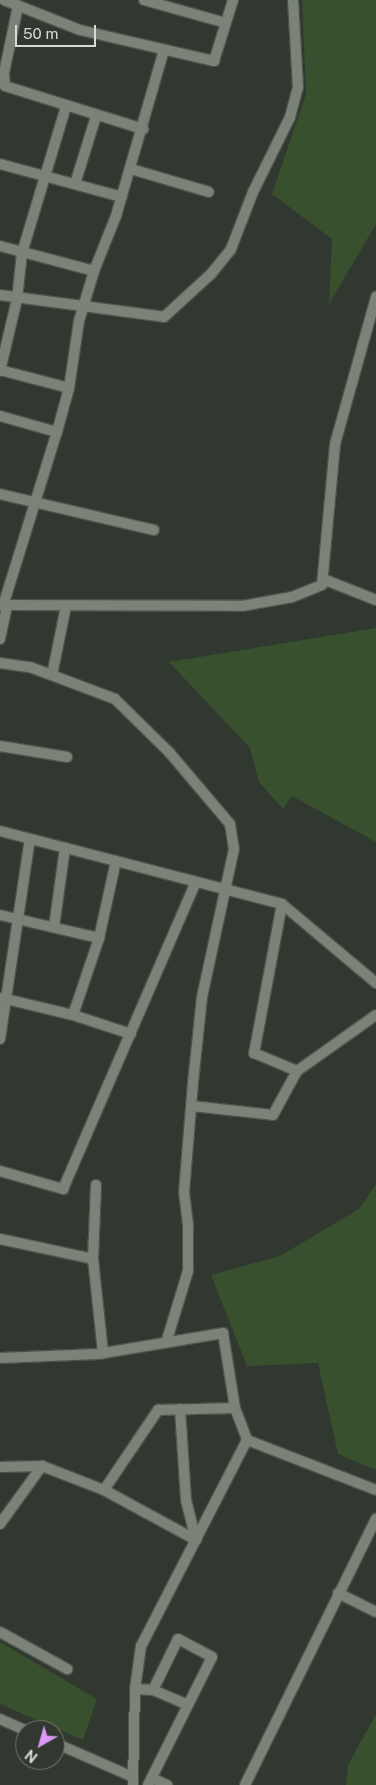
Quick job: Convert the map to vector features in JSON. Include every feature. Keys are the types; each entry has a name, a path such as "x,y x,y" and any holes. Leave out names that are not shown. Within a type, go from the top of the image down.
{"street":[{"path":"4,0 80,30 214,61 233,0"},
{"path":"144,0 226,23"},
{"path":"0,295 84,308 164,317 210,274 231,249 253,192 290,117 298,87 293,0"},
{"path":"18,6 4,73 5,86 96,116 143,129"},
{"path":"0,639 5,576 34,504 57,432 69,388 84,308 94,271 131,169 164,50"},
{"path":"66,106 22,253 17,298 0,370 69,388"},
{"path":"75,184 96,116"},
{"path":"0,164 122,197"},
{"path":"131,169 209,192"},
{"path":"0,246 94,271"},
{"path":"3,606 242,606 292,597 322,584 336,444 376,296"},
{"path":"0,416 57,432"},
{"path":"0,494 34,504 154,530"},
{"path":"323,579 376,600"},
{"path":"52,675 66,606"},
{"path":"0,663 30,667 115,698 169,752 230,824 234,850 202,997 184,1192 188,1227 188,1271 166,1343"},
{"path":"0,746 67,756"},
{"path":"0,832 116,861 196,884 282,904 376,984"},
{"path":"0,1039 3,999 30,839"},
{"path":"54,927 65,848"},
{"path":"73,1015 99,938 116,861"},
{"path":"0,1171 63,1189 196,884"},
{"path":"282,904 254,1053 297,1071"},
{"path":"0,914 99,938"},
{"path":"3,999 73,1015 131,1034"},
{"path":"192,1106 273,1115 297,1071 376,1015"},
{"path":"96,1185 93,1259 103,1353"},
{"path":"0,1239 93,1259"},
{"path":"0,1358 103,1353 223,1334 235,1408 247,1440 141,1646 135,1689 133,1781 65,1748"},
{"path":"104,1490 158,1410 235,1408"},
{"path":"180,1409 186,1500 196,1540"},
{"path":"247,1440 376,1490"},
{"path":"0,1467 42,1466 104,1490 196,1540"},
{"path":"0,1524 42,1466"},
{"path":"245,1785 376,1519"},
{"path":"338,1593 376,1612"},
{"path":"0,1632 67,1669"},
{"path":"153,1690 178,1639 212,1657 150,1781 167,1785"},
{"path":"135,1689 153,1690 188,1705"},
{"path":"0,1720 15,1726"}],"green space":[{"path":"302,0 376,0 376,224 329,304 332,239 272,194 306,94"},
{"path":"376,628 376,842 292,796 283,809 259,782 250,748 169,662"},
{"path":"376,1184 376,1470 338,1454 318,1363 247,1366 211,1275 280,1256 359,1209"},
{"path":"0,1642 97,1699 83,1740 65,1732 65,1720 37,1720 0,1704"},
{"path":"376,1714 376,1785 346,1785 348,1765"}]}
